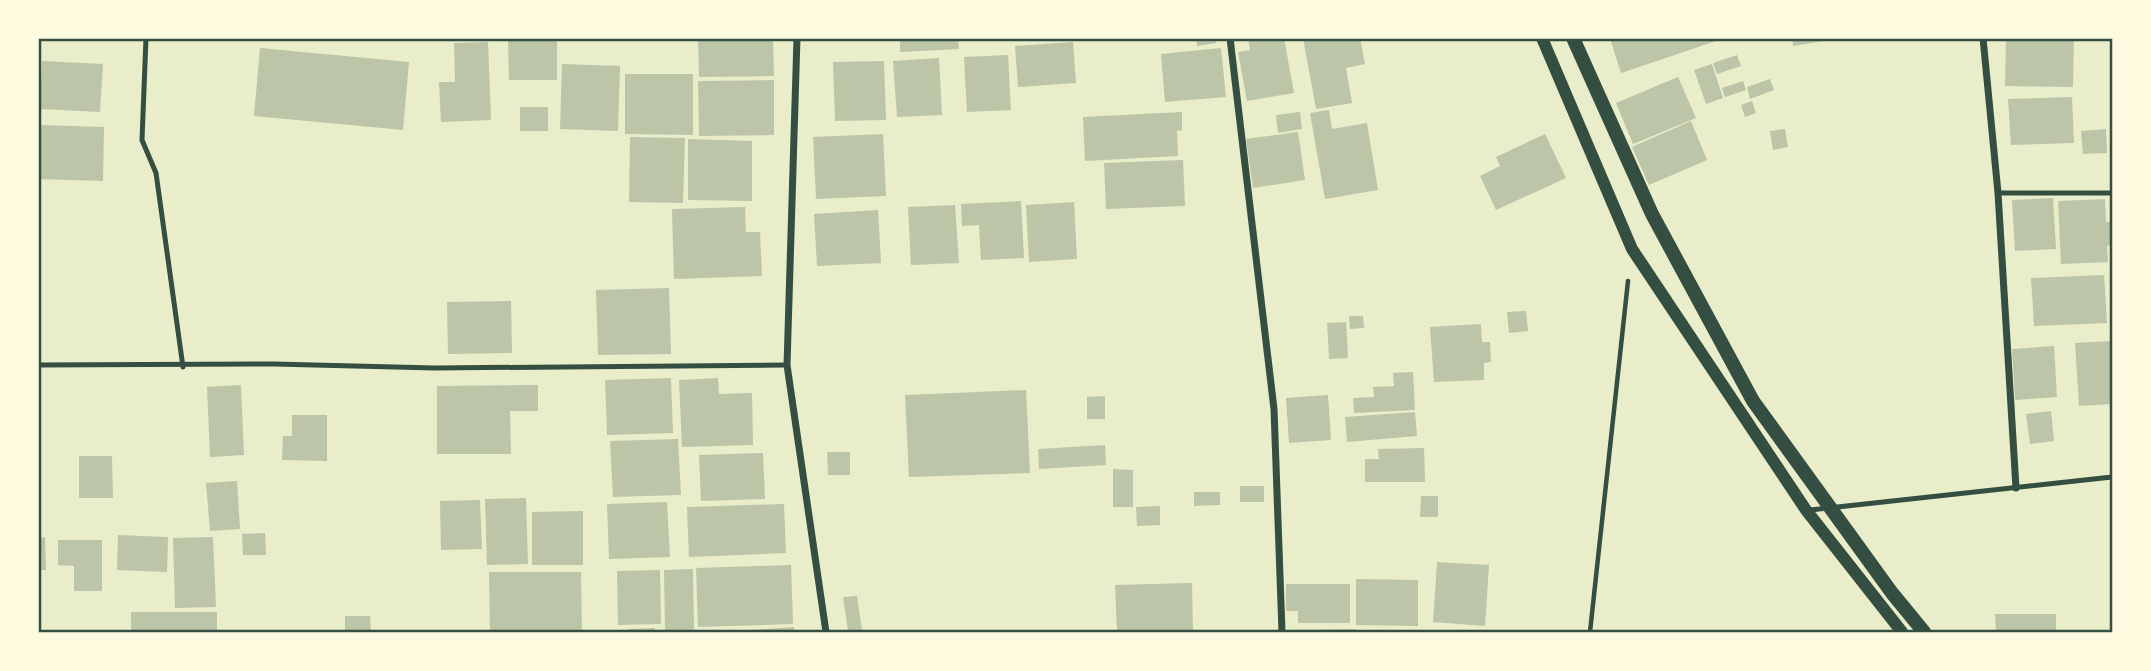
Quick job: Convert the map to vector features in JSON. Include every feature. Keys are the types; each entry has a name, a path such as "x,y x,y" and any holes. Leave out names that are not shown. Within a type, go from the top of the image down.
{"main road":[{"path":"1573,38 1652,214 1753,401 1831,510 1924,632"}],"street":[{"path":"797,38 787,365 826,632"},
{"path":"1230,38 1274,410 1282,632"},
{"path":"1542,38 1632,249 1806,510 1902,632"},
{"path":"1983,38 1998,193 2016,488"}],"lane":[{"path":"146,38 142,140 156,173 183,366"},
{"path":"1998,193 2112,193"},
{"path":"38,365 274,364 435,368 787,365"},
{"path":"1806,510 1831,510 2112,477"}],"path":[{"path":"1590,632 1632,249"}],"building":[{"path":"508,38 557,38 557,80 509,80"},
{"path":"698,38 773,38 774,76 699,77"},
{"path":"900,38 958,38 959,49 900,52"},
{"path":"1196,38 1216,38 1216,43 1197,46"},
{"path":"1248,38 1284,38 1294,93 1247,101 1238,52 1250,50"},
{"path":"1303,38 1360,38 1365,64 1346,68 1352,103 1316,109"},
{"path":"1610,38 1722,38 1722,39 1621,73"},
{"path":"1792,38 1822,38 1823,41 1793,46"},
{"path":"2006,38 2074,38 2073,87 2005,86"},
{"path":"488,42 491,120 441,122 439,82 455,82 454,43"},
{"path":"1073,42 1076,83 1018,87 1015,46"},
{"path":"260,48 409,62 403,130 254,116"},
{"path":"1221,48 1226,97 1165,102 1161,54"},
{"path":"1008,55 1011,110 967,112 964,57"},
{"path":"1737,55 1741,66 1717,74 1713,63"},
{"path":"939,58 942,115 897,117 893,61"},
{"path":"42,61 103,64 100,112 40,109"},
{"path":"884,61 886,120 835,121 833,62"},
{"path":"562,64 620,66 618,131 560,129"},
{"path":"1712,64 1723,98 1706,104 1694,70"},
{"path":"625,74 693,74 693,135 625,134"},
{"path":"1678,77 1696,118 1633,144 1616,103"},
{"path":"1770,79 1774,90 1750,99 1747,87"},
{"path":"774,80 774,135 699,136 698,81"},
{"path":"1743,81 1746,90 1725,97 1722,88"},
{"path":"2072,97 2074,143 2011,145 2008,99"},
{"path":"1752,101 1756,113 1745,117 1741,105"},
{"path":"520,107 548,107 548,131 520,131"},
{"path":"1329,110 1332,129 1367,123 1378,190 1325,199 1310,113"},
{"path":"1182,112 1182,130 1177,131 1178,156 1085,161 1083,117"},
{"path":"1300,112 1302,129 1278,133 1276,115"},
{"path":"1691,121 1707,160 1649,185 1632,147"},
{"path":"38,125 104,127 103,181 38,179"},
{"path":"1785,129 1788,147 1773,150 1770,131"},
{"path":"2106,129 2107,153 2083,154 2081,131"},
{"path":"1298,132 1305,180 1253,188 1246,139"},
{"path":"883,134 886,196 816,199 813,137"},
{"path":"1545,134 1566,178 1496,210 1480,176 1500,166 1496,157"},
{"path":"630,137 685,138 683,203 629,202"},
{"path":"688,139 752,141 752,201 688,200"},
{"path":"1183,160 1185,206 1106,209 1104,163"},
{"path":"2053,198 2056,249 2015,251 2012,200"},
{"path":"2105,199 2106,222 2112,222 2112,245 2107,246 2108,262 2061,264 2058,201"},
{"path":"1021,201 1024,258 981,260 979,225 962,226 961,204"},
{"path":"1074,202 1077,259 1029,262 1026,205"},
{"path":"955,205 959,263 911,265 908,207"},
{"path":"745,207 746,232 760,232 762,276 674,279 672,209"},
{"path":"878,210 881,263 817,266 814,214"},
{"path":"2104,275 2107,323 2034,326 2031,278"},
{"path":"669,288 671,354 598,355 596,290"},
{"path":"511,301 512,353 448,354 447,302"},
{"path":"1526,311 1528,331 1509,333 1507,312"},
{"path":"1349,316 1363,316 1364,328 1350,329"},
{"path":"1346,322 1348,358 1329,359 1327,323"},
{"path":"1481,324 1482,342 1490,342 1491,362 1484,363 1484,380 1434,382 1430,327"},
{"path":"2112,341 2112,404 2079,406 2075,343"},
{"path":"2054,346 2057,397 2015,400 2012,349"},
{"path":"1413,372 1415,410 1354,413 1353,398 1374,397 1373,387 1394,386 1393,373"},
{"path":"671,378 673,433 607,435 605,380"},
{"path":"718,378 719,394 752,393 753,445 682,447 679,380"},
{"path":"241,385 244,455 210,457 207,387"},
{"path":"538,385 538,411 510,411 511,454 437,454 437,386"},
{"path":"1026,390 1030,473 909,477 905,395"},
{"path":"1328,395 1331,440 1289,443 1286,398"},
{"path":"1105,396 1105,419 1087,419 1087,397"},
{"path":"2051,411 2054,441 2030,444 2026,414"},
{"path":"1415,412 1417,436 1347,442 1345,417"},
{"path":"292,415 327,415 327,461 282,460 283,436 292,436"},
{"path":"678,439 681,495 613,497 610,441"},
{"path":"1105,445 1106,465 1039,469 1038,449"},
{"path":"1424,448 1425,482 1365,482 1365,459 1379,459 1378,449"},
{"path":"827,452 850,452 850,475 828,475"},
{"path":"763,453 765,499 701,501 699,455"},
{"path":"79,456 112,456 113,498 79,498"},
{"path":"1113,469 1133,470 1133,507 1113,507"},
{"path":"237,481 240,529 210,531 206,483"},
{"path":"1240,486 1264,486 1264,502 1240,502"},
{"path":"1194,492 1220,492 1220,505 1194,506"},
{"path":"1421,496 1438,496 1438,517 1420,517"},
{"path":"526,498 528,564 487,565 485,499"},
{"path":"480,500 482,549 441,550 440,501"},
{"path":"667,502 670,557 609,559 607,504"},
{"path":"784,504 786,553 689,557 687,507"},
{"path":"1160,506 1160,525 1137,526 1136,507"},
{"path":"583,511 583,565 532,565 532,512"},
{"path":"265,533 266,555 243,555 242,534"},
{"path":"118,535 168,537 167,572 117,570"},
{"path":"45,537 46,570 38,570 38,538"},
{"path":"213,537 216,607 175,608 173,538"},
{"path":"58,540 102,540 102,591 74,591 74,566 58,565"},
{"path":"1437,562 1489,565 1485,626 1433,622"},
{"path":"791,565 793,624 698,627 696,568"},
{"path":"693,569 694,630 665,631 664,570"},
{"path":"660,570 661,624 618,625 617,571"},
{"path":"489,572 581,572 582,632 490,632"},
{"path":"1356,579 1418,580 1418,626 1356,625"},
{"path":"1192,583 1193,632 1117,632 1115,585"},
{"path":"1286,584 1350,584 1350,623 1298,623 1298,611 1286,611"},
{"path":"857,596 862,630 848,631 843,597"},
{"path":"131,612 217,612 217,632 131,632"},
{"path":"1995,614 2056,614 2056,632 1996,632"},
{"path":"345,616 370,616 371,632 345,632"},
{"path":"794,627 794,632 749,632 749,630"},
{"path":"655,628 655,632 629,632 628,629"},
{"path":"1356,629 1356,632 1292,632 1292,630"}]}
